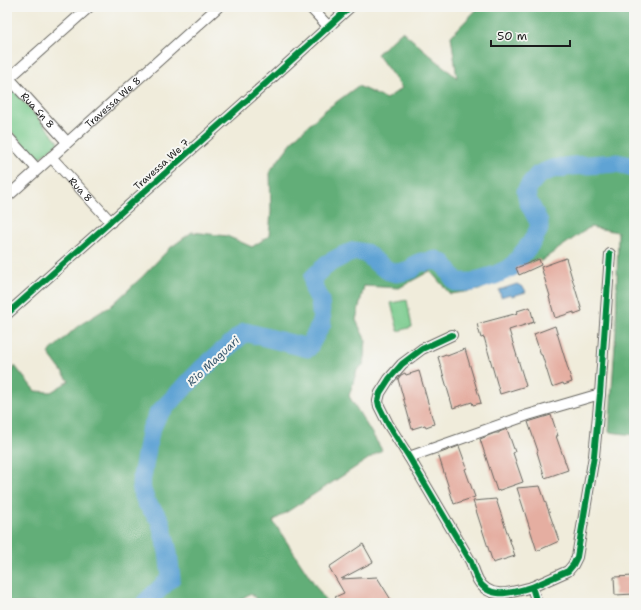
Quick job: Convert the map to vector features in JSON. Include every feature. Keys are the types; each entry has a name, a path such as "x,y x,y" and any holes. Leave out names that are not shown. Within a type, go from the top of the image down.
{"street":[{"path":"8,79 89,7"},
{"name":"Travessa We 8","path":"7,197 218,7"},
{"path":"310,7 328,26 350,7"},
{"name":"Travessa We 7","path":"7,314 273,77 328,26"},
{"name":"Rua Sn 8","path":"8,79 67,142"},
{"path":"7,136 37,169"},
{"name":"Rua 8","path":"51,157 111,222"},
{"path":"452,335 422,349 402,364 389,379 380,393 378,401 379,406 388,424 409,456 471,562 479,581 494,593 501,594 532,587 568,571 577,557 594,456 610,254"},
{"path":"409,456 528,416 600,394"},
{"path":"532,587 537,603"}],"green space":[{"path":"479,7 634,7 634,435 609,432 616,330 618,232 590,227 541,261 479,290 450,294 430,271 399,288 364,286 356,320 366,341 363,365 357,370 349,396 382,450 273,521 327,603 260,603 251,593 235,603 7,603 7,382 15,366 35,391 51,392 69,381 48,353 78,326 112,305 170,248 192,232 227,236 252,247 269,236 271,212 270,171 295,138 324,111 358,86 386,99 402,88 377,54 402,31 457,78 451,36"},
{"path":"9,85 59,142 37,160 7,126 7,87"},
{"path":"407,300 412,327 398,331 391,303"}],"water":[{"path":"517,284 524,288 526,292 501,297 499,290"}],"building":[{"path":"566,258 582,311 555,318 541,267"},
{"path":"539,259 541,265 519,275 516,268"},
{"path":"530,307 534,322 509,330 526,386 500,394 484,337 481,338 477,324 518,313 517,311"},
{"path":"555,326 572,382 564,385 563,383 552,387 534,334"},
{"path":"465,349 481,403 473,405 472,402 453,408 438,357 446,354 447,356"},
{"path":"419,371 434,424 412,429 398,379 405,373 406,375"},
{"path":"551,415 558,436 556,436 568,470 545,478 528,422"},
{"path":"507,429 523,482 497,491 480,439"},
{"path":"459,446 475,497 454,504 438,454"},
{"path":"540,486 559,541 537,551 517,488"},
{"path":"496,499 515,556 493,563 473,501"},
{"path":"363,544 373,562 341,579 377,577 393,603 371,603 369,600 364,603 338,603 335,597 344,593 329,567"},
{"path":"634,576 634,594 615,595 614,577"}],"waterway":[{"name":"Rio Maguari","path":"145,603 171,578 168,552 160,520 146,502 142,490 141,483 150,432 158,414 203,368 245,332 308,348 322,323 320,300 314,289 313,278 327,264 344,255 355,251 366,253 389,271 397,273 412,269 416,264 421,262 436,260 444,264 456,282 472,282 495,275 512,267 531,243 539,229 539,222 528,201 526,191 538,175 552,169 572,166 617,163 634,167"}],"cycle path":[{"path":"7,314 350,7"},
{"path":"532,587 568,571 577,557 594,456 610,254"},
{"path":"452,335 422,349 402,364 389,379 380,393 378,401 379,406 388,424 471,562 478,580 483,587 495,593 510,593 532,587 537,603"}]}
